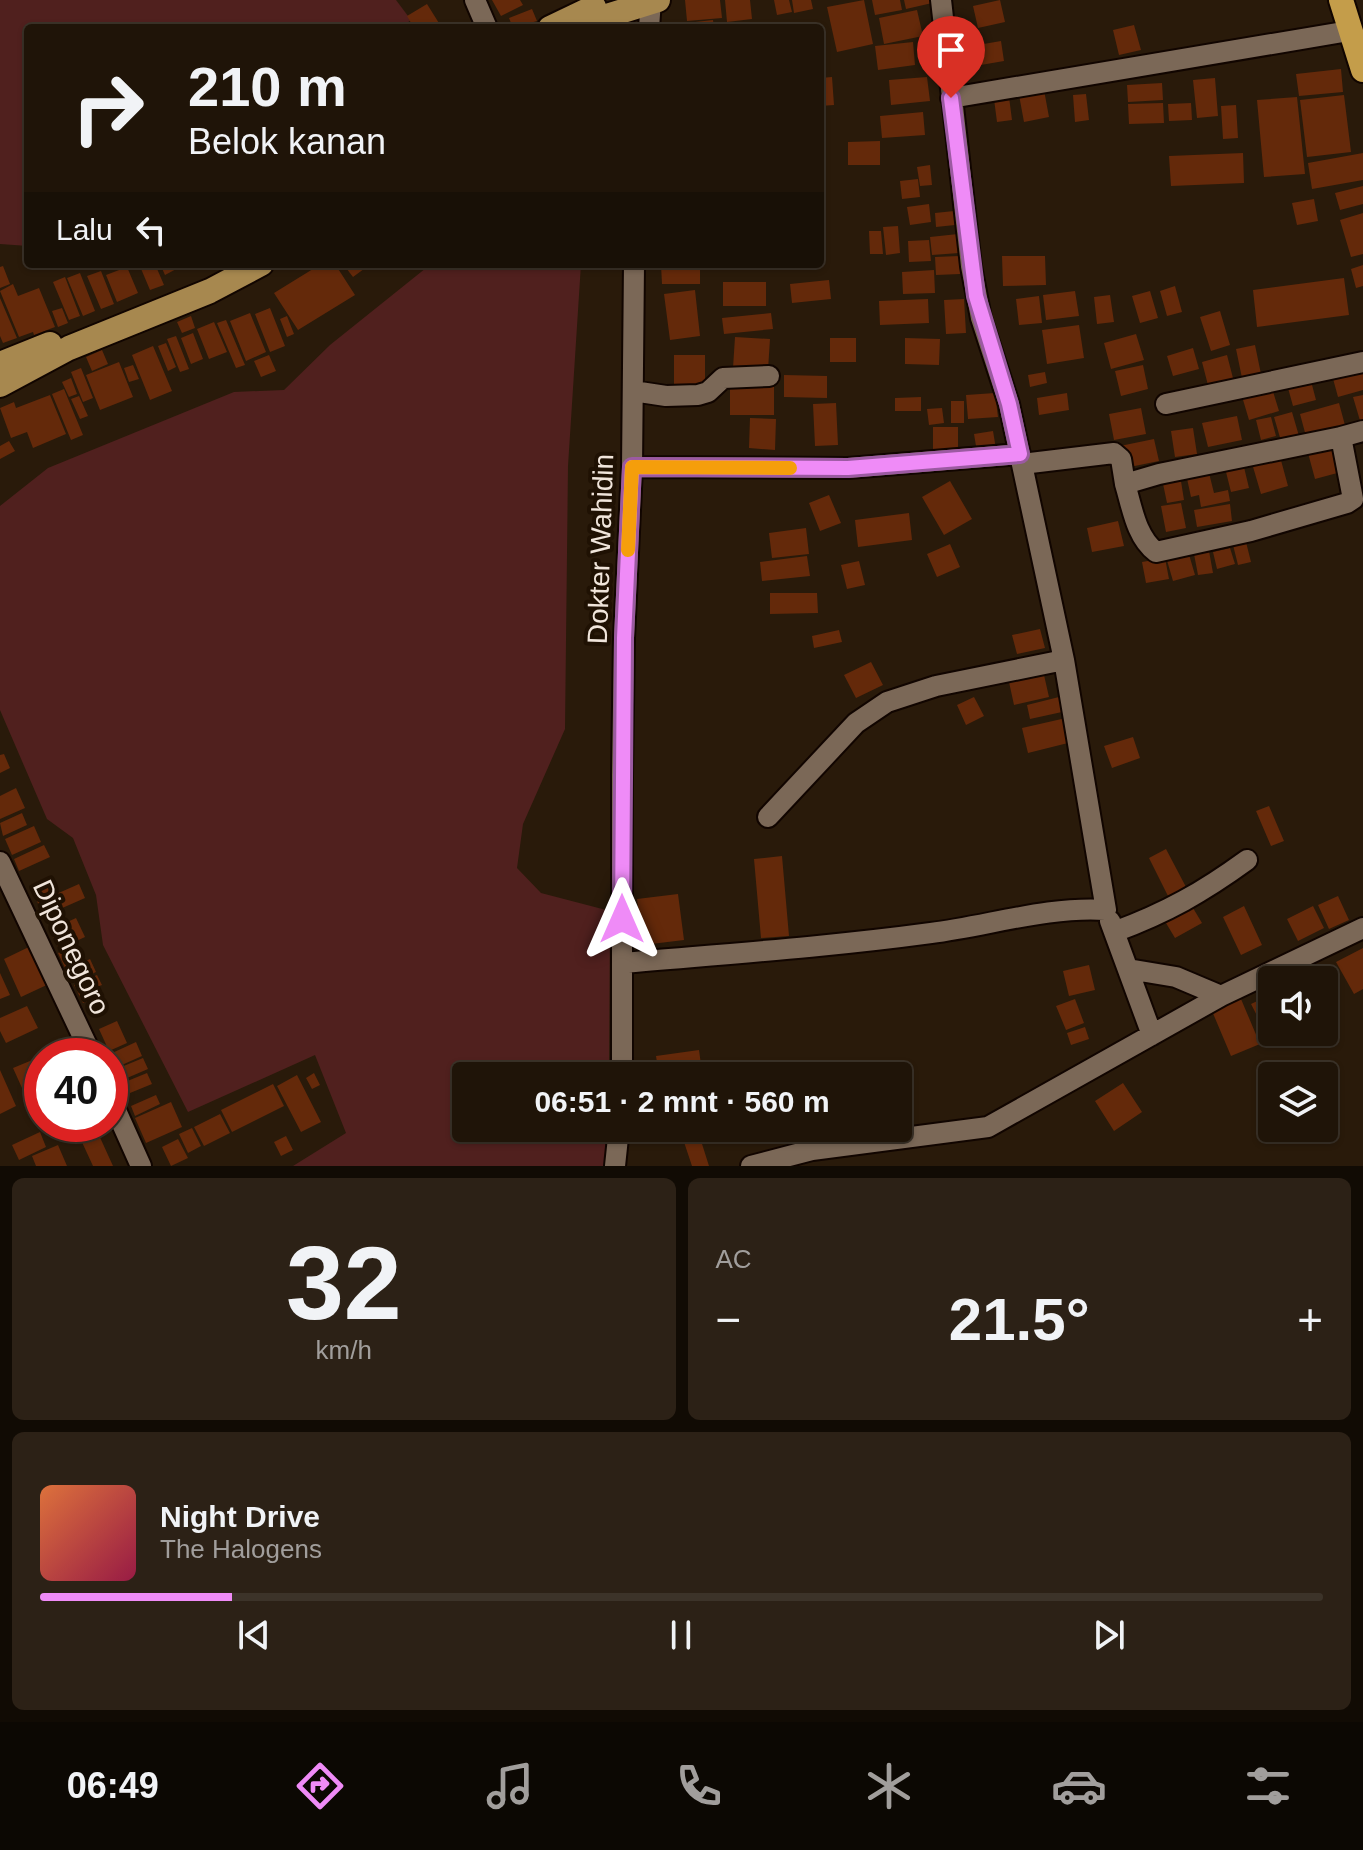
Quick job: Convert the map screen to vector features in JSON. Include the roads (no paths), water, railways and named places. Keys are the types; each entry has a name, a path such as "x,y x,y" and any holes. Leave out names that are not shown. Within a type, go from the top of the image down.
{"highway":[{"path":"1341,0 1356,34"},
{"path":"1352,0 1363,70"}],"main road":[{"path":"557,24 614,0"},
{"path":"590,24 653,1"},
{"path":"0,364 178,291 226,268"},
{"path":"0,385 69,348 210,291 253,268"}],"street":[{"path":"475,0 485,24"},
{"path":"941,0 976,296 1009,404 1064,660 1106,910 1152,1035"},
{"path":"650,24 653,1"},
{"path":"951,98 1356,34"},
{"name":"Dokter Wahidin","path":"622,1062 624,638 632,467 634,268"},
{"path":"1166,404 1363,362"},
{"path":"633,391 684,397 708,392 723,378 769,376"},
{"path":"1125,484 1363,431"},
{"path":"632,467 848,468 1114,453 1121,459 1139,529 1148,546 1156,552 1347,503 1353,499 1353,488 1341,437"},
{"path":"768,817 856,723 887,702 936,686 1064,660"},
{"path":"1114,932 1158,916 1210,887 1247,860"},
{"name":"Diponegoro","path":"3,876 83,1038"},
{"path":"622,963 856,943 1053,913 1106,910"},
{"path":"751,1166 812,1150 988,1127 1221,996 1363,928"},
{"path":"1128,969 1176,977 1221,996"},
{"path":"128,1137 141,1166"},
{"path":"615,1166 618,1142"}]}
